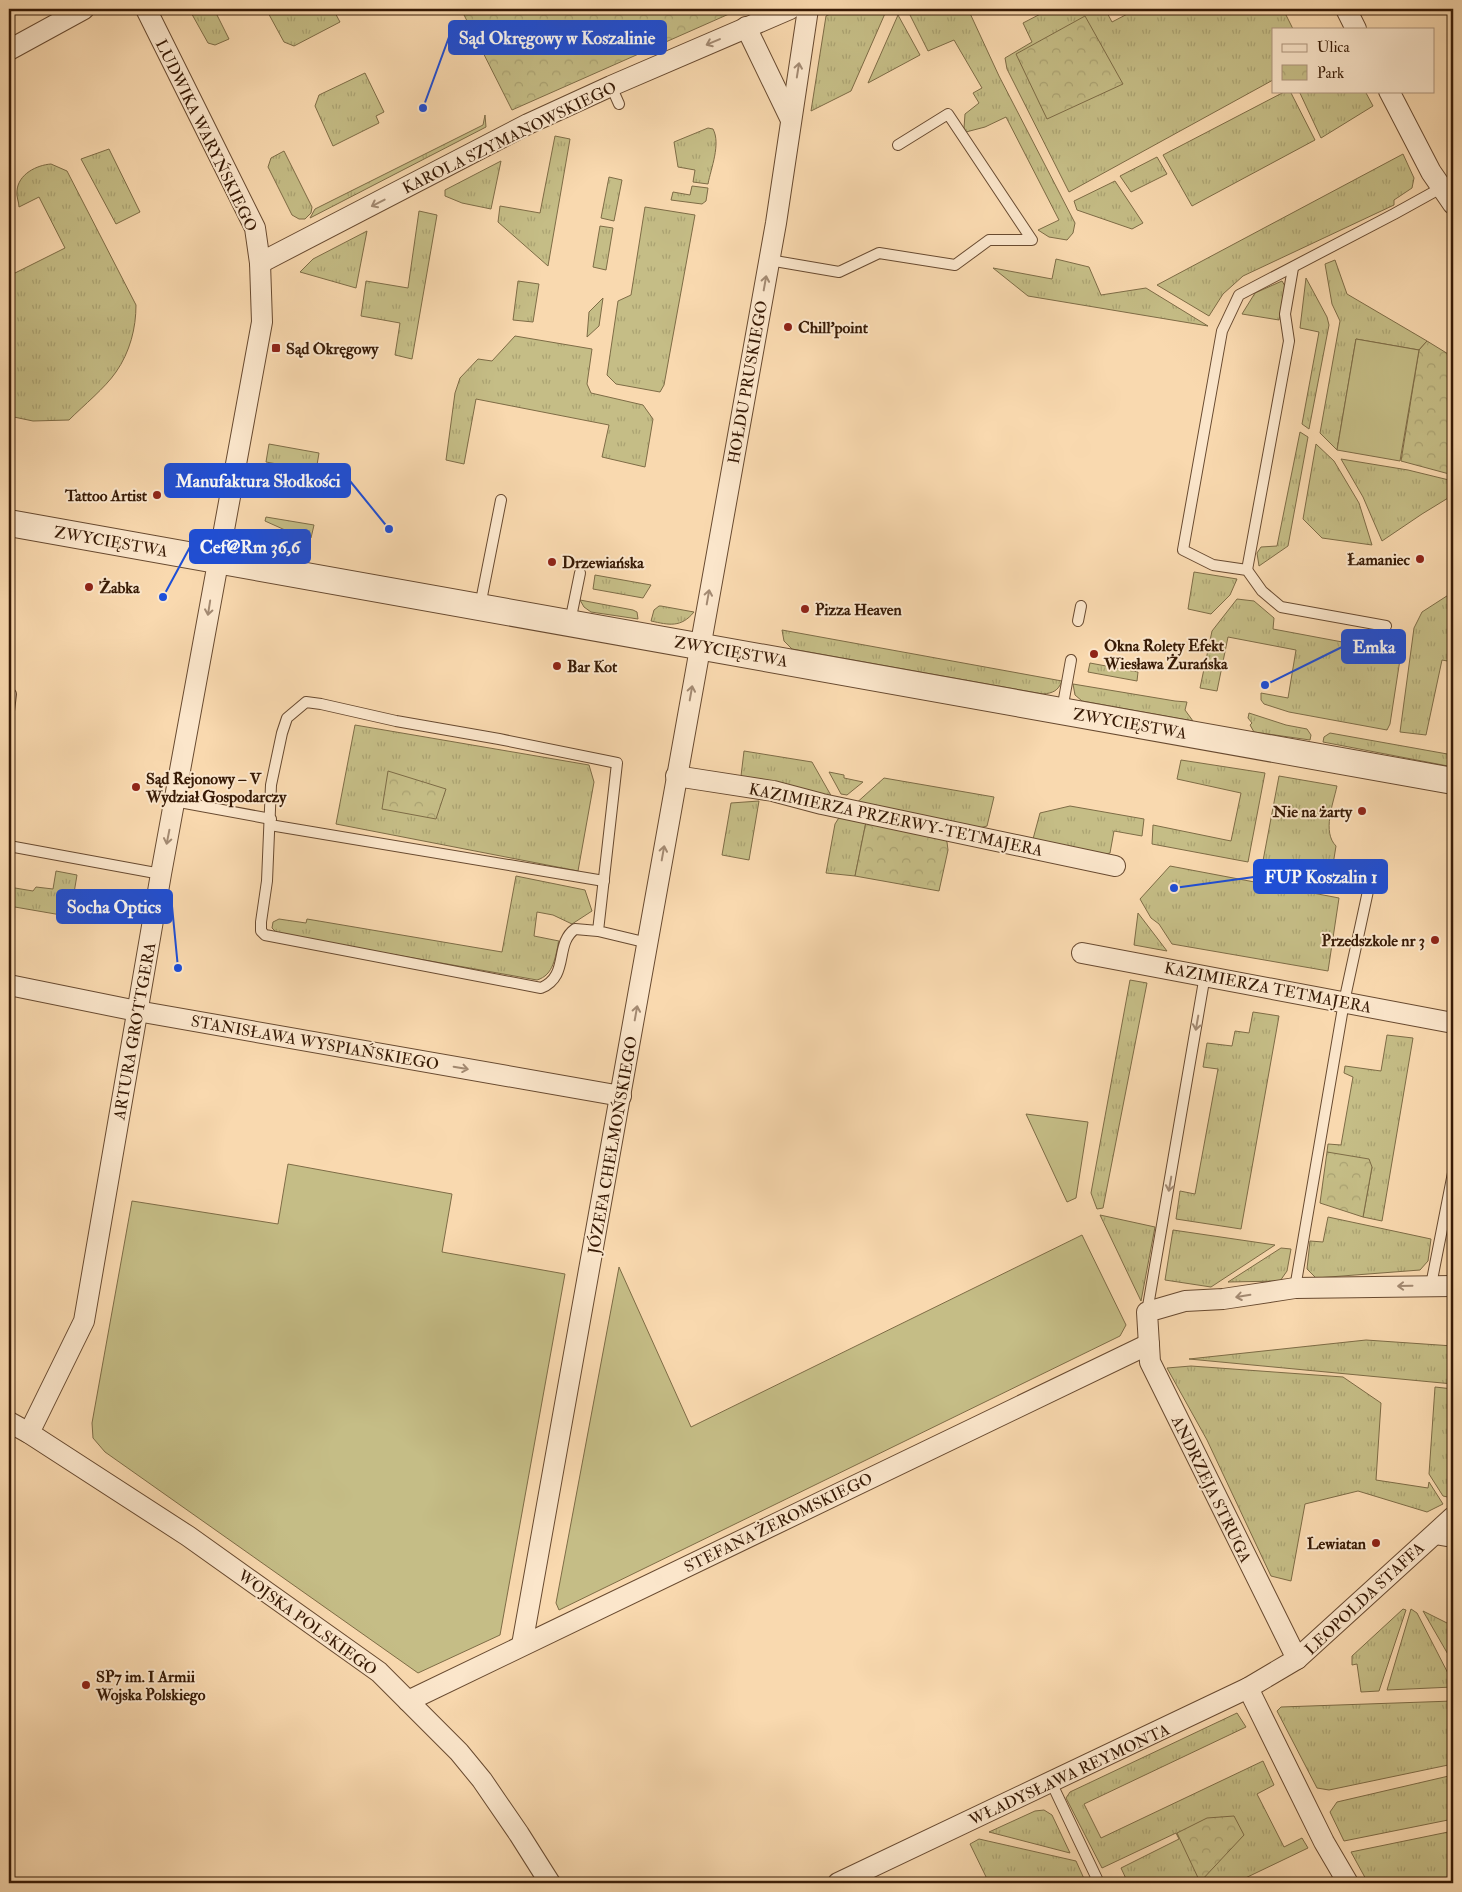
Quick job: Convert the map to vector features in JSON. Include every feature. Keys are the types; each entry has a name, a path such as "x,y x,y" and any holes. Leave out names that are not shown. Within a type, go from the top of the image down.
{"street":[{"path":"9,50 84,9"},
{"name":"LUDWIKA WARYŃSKIEGO","path":"146,9 255,228 260,263 262,322 218,560"},
{"name":"KAROLA SZYMANOWSKIEGO","path":"260,263 528,124 615,95 746,28 790,9"},
{"name":"HOŁDU PRUSKIEGO","path":"700,646 776,223 790,118 808,9"},
{"path":"1346,9 1356,28"},
{"path":"746,28 790,118"},
{"path":"1390,92 1447,185 1453,204"},
{"name":"ZWYCIĘSTWA","path":"9,523 1453,781"},
{"name":"ARTURA GROTTGERA","path":"16,1429 84,1321 174,800 218,560"},
{"name":"JÓZEFA CHEŁMOŃSKIEGO","path":"522,1645 700,646"},
{"name":"KAZIMIERZA PRZERWY-TETMAJERA","path":"676,776 773,791 822,804 1115,866"},
{"name":"KAZIMIERZA TETMAJERA","path":"1082,953 1453,1023"},
{"name":"STANISŁAWA WYSPIAŃSKIEGO","path":"9,985 137,1011 621,1096"},
{"path":"1147,1312 1185,1301 1223,1299 1295,1288 1453,1286"},
{"name":"ANDRZEJA STRUGA","path":"1147,1312 1150,1362 1297,1659"},
{"name":"STEFANA ŻEROMSKIEGO","path":"408,1701 1149,1344"},
{"name":"WOJSKA POLSKIEGO","path":"16,1429 200,1544 379,1672 459,1752 482,1780 520,1834 550,1883"},
{"name":"LEOPOLDA STAFFA","path":"1297,1659 1453,1517"},
{"name":"WŁADYSŁAWA REYMONTA","path":"838,1883 1248,1688 1297,1659"},
{"path":"1248,1688 1324,1842 1348,1883"}],"lane":[{"path":"768,260 839,272 879,253 955,265 989,240 1032,240 948,114 898,145"},
{"path":"1247,570 1213,565 1183,550 1222,331 1239,295 1447,185"},
{"path":"1293,268 1285,314 1289,341 1247,570 1262,591 1281,607 1386,626"},
{"path":"480,606 501,500"},
{"path":"570,622 580,573"},
{"path":"1078,621 1081,606"},
{"path":"1062,711 1071,660"},
{"path":"9,694 11,694 9,711"},
{"path":"598,931 617,763 499,739 396,721 321,704 306,702 287,718 271,785 267,881 261,922 261,931 265,935 541,988 550,984 559,972 563,948 568,934 575,929 598,931 648,943"},
{"path":"174,800 270,822 604,881"},
{"path":"9,846 161,874"},
{"path":"1295,1288 1344,1002 1368,892"},
{"path":"1147,1312 1205,975"},
{"path":"1431,1285 1453,1173"},
{"path":"1430,1538 1453,1542"},
{"path":"1050,1782 1099,1883"}],"green space":[{"path":"189,9 214,9 229,39 215,45 208,43"},
{"path":"266,9 333,9 340,22 294,46 284,42"},
{"path":"461,9 737,9 738,10 512,110"},
{"path":"840,9 887,9 851,91 811,111 826,16"},
{"path":"907,9 968,9 999,76 1075,223 1073,233 1067,240 1049,237 1038,230 1059,220 1006,117 985,127 966,132 964,128 965,114 979,103 973,93 982,88 954,40 928,51"},
{"path":"1050,9 1105,9 1112,22 1137,9 1283,9 1292,28 1272,28 1272,81 1069,192 1007,69 1005,58 1032,42 1023,23"},
{"path":"898,15 920,55 868,83"},
{"path":"1085,16 1123,84 1047,119 1016,54"},
{"path":"365,73 384,112 376,116 379,123 333,146 315,106 319,95"},
{"path":"1284,92 1291,92 1315,140 1192,206 1163,155"},
{"path":"1299,92 1366,92 1373,106 1321,138"},
{"path":"485,115 486,127 310,218 315,209 483,125"},
{"path":"708,128 713,129 716,149 708,184 693,182 695,170 678,167 674,142"},
{"path":"555,136 570,139 548,266 498,222 500,206 540,213"},
{"path":"109,149 140,212 116,224 81,159"},
{"path":"284,151 312,207 311,213 305,219 299,219 292,215 268,167 271,158"},
{"path":"1403,154 1414,178 1412,188 1394,200 1394,205 1243,276 1223,294 1209,316 1157,285"},
{"path":"1157,157 1167,174 1131,192 1120,176"},
{"path":"501,161 491,209 462,203 445,196 445,190"},
{"path":"51,164 67,171 136,305 136,314 131,340 125,356 116,372 106,384 69,420 33,421 9,416 9,276 65,248 39,197 19,207 17,197 18,185 25,175 34,168"},
{"path":"609,177 622,180 614,221 601,218"},
{"path":"1115,181 1143,223 1132,229 1077,210 1074,201"},
{"path":"692,186 708,188 706,201 702,204 671,200 673,192 690,195"},
{"path":"645,207 695,215 664,385 660,392 616,384 607,375 618,301 631,295"},
{"path":"419,211 437,215 412,359 395,355 400,323 361,316 366,281 408,288"},
{"path":"600,226 613,228 606,270 593,267"},
{"path":"367,231 356,288 300,272 313,259"},
{"path":"1056,259 1089,267 1101,295 1146,288 1208,326 1028,296 993,268 1052,279"},
{"path":"1335,260 1347,294 1427,341 1419,350 1356,339 1337,450 1320,433 1340,321 1332,304 1325,264"},
{"path":"1306,278 1327,317 1329,325 1309,429 1302,424 1319,332 1300,328"},
{"path":"518,281 539,284 533,322 513,320"},
{"path":"1282,281 1285,286 1279,320 1242,314 1255,293"},
{"path":"603,298 599,326 587,337 589,312"},
{"path":"515,336 592,349 587,384 591,393 643,405 653,419 645,467 602,457 609,425 476,399 464,464 446,460 455,393 460,378 478,359 492,361"},
{"path":"1356,339 1419,350 1400,461 1337,450"},
{"path":"1427,341 1453,357 1453,475 1401,461 1419,350"},
{"path":"1300,432 1308,437 1288,546 1259,566 1257,553 1261,547 1277,546"},
{"path":"269,444 319,453 316,471 266,462"},
{"path":"1316,444 1334,461 1359,503 1372,545 1322,538 1303,519"},
{"path":"1341,459 1408,470 1453,481 1453,495 1382,541 1363,497"},
{"path":"266,517 314,525 311,538 294,534 265,521"},
{"path":"1194,572 1237,579 1230,595 1211,614 1188,609"},
{"path":"595,575 651,585 643,598 593,589"},
{"path":"1453,592 1453,662 1442,660 1426,735 1400,732 1414,628 1422,612"},
{"path":"1237,599 1254,601 1274,618 1273,629 1401,653 1390,724 1387,730 1289,712 1264,704 1261,700 1261,693 1288,698 1296,650 1228,637 1217,691 1200,688 1212,631"},
{"path":"580,600 633,610 637,612 638,619 591,612 584,607"},
{"path":"659,606 694,612 679,623 663,624 651,621 654,610"},
{"path":"782,630 1062,681 1055,691 1043,694 792,649 784,641"},
{"path":"1090,663 1138,672 1137,681 1088,672"},
{"path":"1073,684 1187,702 1185,710 1193,721 1082,701 1075,695"},
{"path":"1249,713 1286,725 1307,729 1311,735 1310,740 1254,732 1250,725 1252,723 1248,718"},
{"path":"355,725 589,765 594,782 578,871 336,824"},
{"path":"1330,733 1453,755 1453,767 1323,742 1324,737"},
{"path":"744,751 812,762 833,799 741,776"},
{"path":"1181,760 1265,773 1248,862 1152,844 1153,825 1231,841 1241,793 1177,779"},
{"path":"388,771 446,789 436,819 382,809"},
{"path":"829,772 844,775 844,778 863,782 847,795 841,794"},
{"path":"1279,776 1337,786 1329,826 1332,840 1336,846 1331,877 1262,866"},
{"path":"884,778 994,797 987,826 976,829 853,806"},
{"path":"759,801 749,860 722,855 731,803"},
{"path":"1070,806 1144,819 1142,836 1114,831 1110,853 1102,855 1033,839 1040,813"},
{"path":"840,816 866,822 855,876 826,873 835,824"},
{"path":"866,822 942,837 947,842 948,850 939,891 855,876"},
{"path":"1170,866 1339,898 1328,971 1172,944 1159,924 1151,918 1140,899"},
{"path":"56,871 77,875 71,911 67,916 9,906 9,887 33,891 36,887 53,889"},
{"path":"516,876 585,890 592,911 572,924 553,915 537,912 534,936 559,941 553,965 543,978 537,980 278,934 272,928 273,922 279,919 306,923 307,919 502,952"},
{"path":"1138,913 1167,951 1134,945"},
{"path":"1130,980 1147,983 1103,1208 1097,1209 1091,1193"},
{"path":"1253,1012 1279,1016 1241,1229 1176,1219 1180,1191 1195,1194 1218,1069 1203,1067 1207,1043 1232,1046 1235,1031 1249,1033"},
{"path":"1387,1035 1413,1038 1382,1221 1363,1217 1372,1167 1327,1152 1328,1144 1341,1145 1353,1077 1344,1073 1345,1066 1381,1071"},
{"path":"1026,1114 1088,1122 1076,1198 1067,1202"},
{"path":"1327,1152 1369,1159 1372,1167 1363,1217 1320,1203"},
{"path":"288,1164 452,1194 442,1252 565,1274 500,1635 418,1673 105,1452 93,1438 92,1423 132,1201 278,1224"},
{"path":"1100,1215 1155,1227 1141,1301"},
{"path":"1328,1217 1431,1239 1428,1261 1420,1270 1316,1278 1307,1269 1310,1241 1323,1242"},
{"path":"1173,1230 1275,1245 1211,1287 1165,1280"},
{"path":"1082,1235 1126,1325 1120,1336 559,1610 556,1603 619,1267 691,1427"},
{"path":"1281,1248 1291,1249 1287,1271 1280,1281 1228,1282"},
{"path":"1366,1340 1453,1346 1453,1384 1189,1359"},
{"path":"1191,1366 1343,1377 1381,1403 1376,1480 1428,1488 1429,1482 1443,1504 1427,1512 1358,1491 1305,1504 1291,1581 1271,1576 1207,1440 1167,1368"},
{"path":"1435,1387 1453,1389 1452,1498 1443,1496 1429,1474"},
{"path":"1403,1609 1406,1610 1379,1691 1361,1692 1357,1664 1352,1665 1352,1656"},
{"path":"1411,1609 1417,1613 1453,1683 1453,1687 1387,1690"},
{"path":"1423,1611 1453,1626 1453,1663"},
{"path":"1453,1701 1453,1764 1329,1790 1317,1788 1277,1711 1281,1707"},
{"path":"1237,1713 1246,1727 1084,1804 1101,1838 1263,1761 1274,1785 1257,1794 1284,1847 1302,1838 1308,1848 1235,1883 1128,1883 1121,1868 1179,1839 1176,1833 1102,1868 1066,1798 1070,1792"},
{"path":"1453,1775 1453,1819 1344,1841 1330,1812 1337,1802"},
{"path":"1044,1810 1052,1815 1070,1853 989,1832 1035,1811"},
{"path":"1234,1816 1244,1835 1200,1882 1177,1833 1207,1818"},
{"path":"1453,1831 1453,1883 1368,1883 1351,1852"},
{"path":"979,1839 1076,1861 1086,1883 989,1883 970,1844"}],"place":[{"name":"Sąd Okręgowy w Koszalinie","path":"423,108"},
{"name":"Chill'point","path":"788,327"},
{"name":"Sąd Okręgowy","path":"276,348"},
{"name":"Tattoo Artist","path":"157,495"},
{"name":"Manufaktura Słodkości","path":"389,529"},
{"name":"Łamaniec","path":"1420,559"},
{"name":"Drzewiańska","path":"552,562"},
{"name":"Żabka","path":"89,587"},
{"name":"Cef@Rm 36,6","path":"163,597"},
{"name":"Pizza Heaven","path":"805,609"},
{"name":"Okna Rolety Efekt Wiesława Żurańska","path":"1094,654"},
{"name":"Bar Kot","path":"557,666"},
{"name":"Emka","path":"1265,685"},
{"name":"Sąd Rejonowy – V Wydział Gospodarczy","path":"136,787"},
{"name":"Nie na żarty","path":"1362,811"},
{"name":"FUP Koszalin 1","path":"1174,888"},
{"name":"Przedszkole nr 3","path":"1435,940"},
{"name":"Socha Optics","path":"178,968"},
{"name":"Lewiatan","path":"1376,1543"},
{"name":"SP7 im. I Armii Wojska Polskiego","path":"86,1685"}]}
